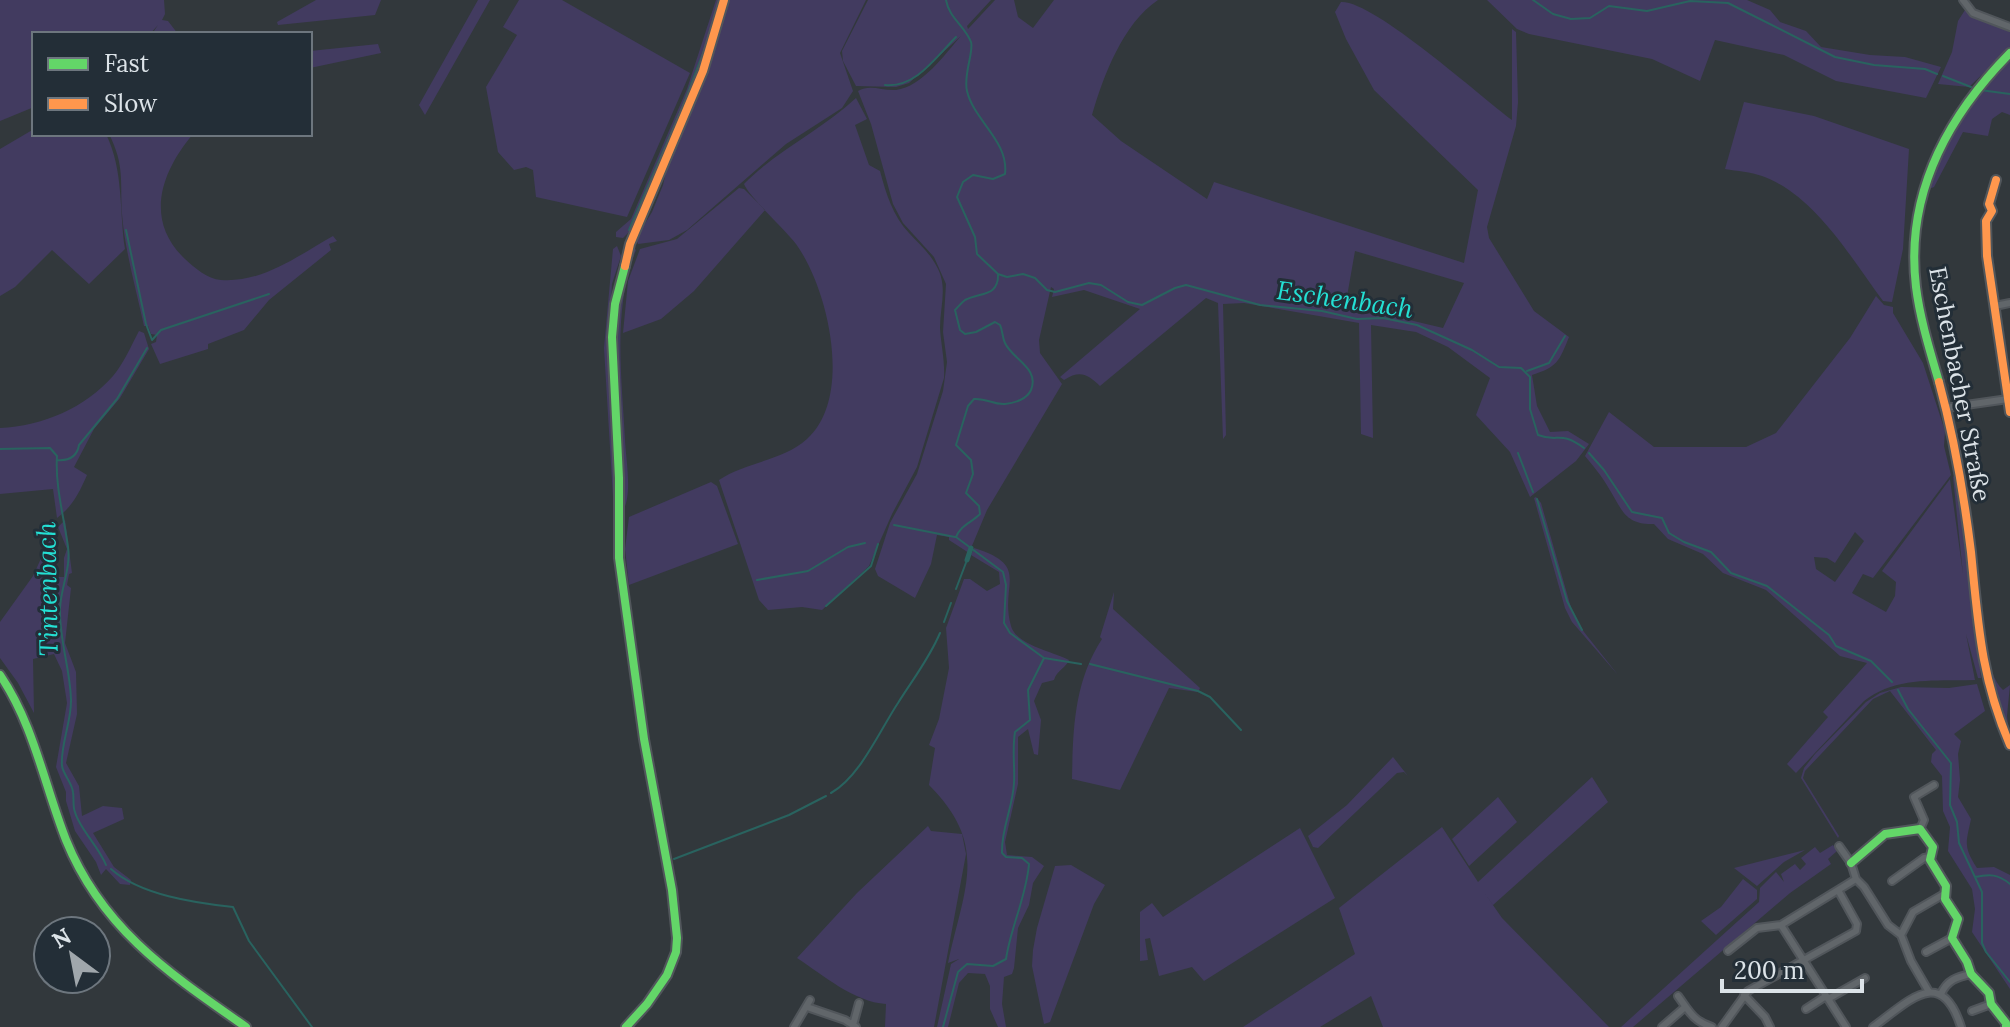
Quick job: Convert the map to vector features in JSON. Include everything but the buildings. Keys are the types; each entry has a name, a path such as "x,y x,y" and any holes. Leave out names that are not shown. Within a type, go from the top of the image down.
{"street":[{"path":"626,1027 667,975 676,952 677,938 672,890 644,739 620,576 613,320 630,244 703,71 724,0"},
{"path":"1963,0 1973,13 2010,27"},
{"name":"Eschenbacher Straße","path":"2010,53 1976,86 1952,119 1932,162 1919,205 1915,245 1917,288 1969,532 1980,654 1989,694 2010,745"},
{"path":"1996,180 1989,204 1992,211 1986,221 1987,256 2010,412"},
{"path":"1995,306 2010,303"},
{"path":"1945,408 2009,398"},
{"path":"0,675 28,726 69,845 94,895 114,922 138,946 246,1027"},
{"path":"1920,829 1924,820 1914,797 1934,785"},
{"path":"1920,829 1933,847 1930,857 1946,886 1944,894 1958,919 1952,938 1926,952"},
{"path":"1728,951 1760,927 1781,925 1838,890 1885,834 1920,829"},
{"path":"1839,846 1888,925 1901,935 1911,961 1929,992"},
{"path":"1892,881 1930,857"},
{"path":"1722,1027 1744,995 1856,931 1857,924 1838,890"},
{"path":"1901,935 1913,912 1944,894"},
{"path":"1781,925 1846,1027"},
{"path":"1952,938 1971,974 1989,993 1991,1004 2006,1027"},
{"path":"1941,994 1950,982 1971,974"},
{"path":"1806,1009 1865,978"},
{"path":"1873,1027 1916,996 1929,992 1941,994 1951,1003 1961,1027"},
{"path":"1744,995 1765,1017 1770,1027"},
{"path":"1678,996 1697,1022 1712,1027"},
{"path":"794,1027 808,1004 855,1026 859,1003"},
{"path":"1972,1011 1991,1004"},
{"path":"1662,1027 1684,1008"}],"shaded area":[{"path":"0,0 164,0 162,20 168,21 176,32 153,32 158,25 152,32 32,32 32,108 0,121"},
{"path":"316,0 381,0 375,15 278,25 277,22"},
{"path":"478,0 490,0 425,115 419,105"},
{"path":"519,0 562,0 690,73 627,217 536,197 533,170 526,167 514,170 498,152 486,87 517,35 503,27"},
{"path":"716,0 721,0 712,29 631,230 623,238 616,237 616,232 631,219 687,89"},
{"path":"727,0 866,0 840,53 853,91 842,108 786,144 687,230 669,240 638,244 636,238 652,212 663,185 671,151"},
{"path":"868,0 991,0 967,26 968,29 995,0 1014,0 1018,17 1033,28 1054,0 1158,0 1134,22 1125,36 1108,68 1092,115 1121,141 1207,199 1214,182 1464,263 1478,190 1374,90 1335,12 1341,2 1377,16 1512,120 1512,29 1516,32 1516,126 1487,227 1489,238 1534,311 1569,337 1556,362 1532,375 1537,406 1550,432 1568,431 1589,444 1576,461 1530,497 1510,452 1476,415 1490,378 1448,347 1416,332 1371,325 1373,438 1361,434 1359,323 1244,303 1223,304 1226,435 1223,439 1218,303 1206,298 1100,386 1083,375 1064,380 1060,377 1140,309 1084,290 1052,297 1054,289 1051,287 1039,340 1040,353 1062,384 987,510 969,553 949,537 937,535 931,564 915,598 878,576 875,569 890,523 917,474 943,391 947,362 943,332 946,284 934,257 903,223 893,204 871,124 858,91 906,88 932,69 961,36 909,83 896,87 856,86 843,61 842,51","holes":["1355,251 1464,283 1443,328 1380,313 1359,314 1345,308"]},
{"path":"1487,0 1747,0 1770,10 1780,22 1806,31 1821,47 1905,57 1941,67 1926,98 1836,81 1784,55 1715,40 1700,81 1652,59 1529,34 1517,29"},
{"path":"1965,10 2010,32 2010,48 1969,87 1938,84 1952,52 1958,21"},
{"path":"378,44 381,53 312,68 312,51"},
{"path":"2010,59 2010,115 2002,112 1992,119 1988,136 1963,132 1934,187 1929,189 1960,118 1982,88"},
{"path":"856,98 867,119 855,125 869,165 880,171 894,212 931,257 940,274 943,289 940,328 944,378 917,467 869,566 822,610 802,607 768,610 759,600 719,480 787,452 807,439 821,420 830,397 833,370 826,314 808,263 796,244 744,184"},
{"path":"1744,102 1814,116 1909,149 1903,249 1892,302 1883,301 1845,248 1799,198 1762,176 1725,169"},
{"path":"32,130 32,136 107,136 116,162 125,249 89,284 52,250 15,287 0,296 0,149"},
{"path":"110,136 192,136 172,164 162,196 161,212 172,244 211,278 236,280 251,277 280,266 333,236 337,241 329,244 331,250 269,300 244,330 208,344 208,349 160,364 151,344 156,342 157,335 151,334 148,326 144,326 131,270 123,228 120,165"},
{"path":"739,188 744,189 765,210 694,291 661,319 623,333 628,281 640,249 677,239"},
{"path":"617,246 621,256 612,284 610,320 617,514 614,514 604,348 613,249"},
{"path":"634,248 621,320 628,488 622,513 614,378 615,342 624,277"},
{"path":"1876,296 1884,305 1893,307 1893,313 1923,363 1945,431 1944,446 1951,475 1873,578 1863,574 1852,593 1886,612 1895,596 1896,582 1882,571 1950,479 1963,574 1953,477 1956,474 1981,678 1978,678 1966,634 1975,680 1932,680 1889,687 1876,693 1864,701 1796,773 1787,764 1828,717 1823,712 1867,663 1840,656 1766,590 1723,573 1703,554 1668,539 1654,524 1630,519 1585,456 1609,412 1654,447 1746,447 1776,433 1850,338","holes":["1855,532 1864,541 1835,582 1816,569 1814,557 1827,558 1835,563"]},
{"path":"139,331 144,333 149,349 120,398 94,429 74,467 87,475 67,509 57,518 53,489 0,494 0,428 47,419 90,397 117,371"},
{"path":"711,482 717,486 738,544 629,585 625,549 629,517"},
{"path":"1536,497 1541,503 1572,611 1584,632 1618,675 1572,622 1565,608"},
{"path":"65,520 72,573 67,585 71,588 65,643 76,672 77,714 66,763 79,786 82,816 103,806 122,808 124,819 93,833 114,867 131,880 130,885 120,884 106,869 101,875 75,831 66,792 56,767 67,703 62,671 54,654 33,659 34,713 0,658 0,622 33,576 54,530 57,551 51,560 52,577 64,577 67,549 58,527"},
{"path":"974,548 1003,562 1008,570 1008,611 1014,633 1028,643 1069,660 1054,680 1042,683 1034,701 1041,720 1038,755 1034,754 1028,729 1018,737 1018,784 1005,842 1007,855 1032,857 1044,866 1033,883 1029,905 1018,928 1012,974 1004,977 1002,1004 1006,1027 998,1027 990,1009 990,986 985,974 968,973 959,983 948,1027 937,1027 951,964 959,959 948,963 967,869 966,848 960,828 948,807 929,785 935,748 929,745 939,719 949,668 946,628 964,579 970,579 987,591 1000,584 999,572 971,555"},
{"path":"1114,592 1113,609 1200,688 1198,692 1169,688 1120,790 1072,779 1080,689 1102,639 1100,637"},
{"path":"1976,597 1981,597 1992,672 2003,690 2010,685 2007,716 2010,741 2000,720 2001,714 1998,713 1984,664"},
{"path":"1977,684 1985,711 1954,734 1961,741 1958,797 1971,819 1967,844 1977,868 1994,867 2010,875 2010,989 1972,932 1975,909 1972,889 1948,851 1950,827 1943,811 1942,776 1931,762 1936,750 1890,691 1873,699 1805,771 1803,778 1838,838 1801,778 1804,768 1815,754 1866,702 1880,693 1901,687 1949,688"},
{"path":"1393,757 1408,776 1404,772 1397,773 1318,848 1313,847 1308,836 1347,805"},
{"path":"1592,777 1608,802 1493,905 1481,888 1502,918 1609,1027 1383,1027 1371,996 1320,1027 1243,1027 1355,954 1339,908 1442,827 1478,882"},
{"path":"1498,797 1517,822 1469,866 1452,839"},
{"path":"928,826 931,831 962,834 966,854 934,1027 885,1027 886,1004 851,993 797,958 857,893"},
{"path":"1300,828 1335,898 1204,981 1192,967 1159,976 1150,938 1145,939 1148,960 1140,961 1140,912 1152,903 1163,917"},
{"path":"1833,845 1837,851 1828,859 1831,864 1790,893 1633,1027 1621,1027 1759,902 1760,888 1776,872 1784,882 1781,874 1795,864 1800,870 1806,864 1801,858 1815,847 1820,853"},
{"path":"1805,850 1784,862 1757,886 1734,868"},
{"path":"1071,865 1105,885 1094,904 1050,1022 1044,1024 1032,966 1033,950 1055,866"},
{"path":"1743,879 1757,890 1757,899 1716,935 1701,921 1721,907"}],"waterway":[{"path":"710,34 720,0"},
{"name":"Eschenbach","path":"946,0 950,12 971,42 966,85 971,102 997,141 1005,162 1005,174 993,179 973,175 963,182 957,197 975,237 977,254 998,274 1007,277 1023,274 1055,292 1089,283 1101,285 1128,302 1142,305 1186,285 1260,305 1322,311 1357,319 1383,318 1417,325 1472,350 1499,367 1521,368 1530,377 1530,409 1538,435 1564,438 1584,448"},
{"path":"1533,0 1553,14 1571,19 1590,18 1609,6 1647,11 1690,1 1728,3 1835,57 1874,65 1925,69 1937,74"},
{"path":"885,85 896,85 916,76 956,37"},
{"path":"629,230 708,40"},
{"path":"1943,76 1971,87"},
{"path":"1980,90 2010,94"},
{"path":"126,230 152,340 161,330 269,294"},
{"path":"943,1027 958,972 967,964 993,966 1006,959 1029,864 1022,858 1006,857 1002,853 1002,844 1013,792 1015,732 1030,720 1028,690 1044,658 1010,633 1004,623 1006,585 1003,572 956,537 980,514 979,506 966,493 973,474 971,460 956,445 968,406 974,399 1001,404 1017,402 1029,393 1033,382 1029,370 1008,349 1000,325 995,322 965,334 960,330 955,310 965,300 992,290 998,274"},
{"path":"1527,371 1549,363 1565,336"},
{"path":"57,460 69,459 74,455 117,399 147,348"},
{"name":"Tintenbach","path":"0,449 50,448 57,456 69,555 60,620 71,699 62,766 72,788 77,818 106,865"},
{"path":"1518,453 1533,492"},
{"name":"Eschenbach","path":"1589,453 1632,512 1662,518 1669,533 1711,552 1731,573 1767,586 1829,635 1836,646 1871,661 1892,682"},
{"path":"1537,499 1567,601 1582,630"},
{"path":"894,525 955,537"},
{"path":"757,580 808,571 848,547 865,543"},
{"path":"826,606 871,566 878,544"},
{"path":"967,560 971,548"},
{"path":"956,589 967,560"},
{"path":"944,622 951,603"},
{"path":"831,793 851,776 869,752 940,633"},
{"path":"1044,658 1081,664"},
{"path":"1090,664 1198,691 1210,697 1241,730"},
{"name":"Eschenbach","path":"1898,690 1908,709 1951,763 1950,805 1957,822 1959,843 1982,892 1982,943 2010,982"},
{"path":"674,859 789,815 826,796"},
{"name":"Tintenbach","path":"111,869 152,891 185,900 233,907 249,941 312,1027"},
{"path":"1975,877 1994,876 2010,884"}],"traffic: fast":[{"path":"1939,382 1916,287 1914,253 1917,221 1924,189 1950,131 1967,104 2010,53"},
{"path":"625,266 615,304 612,337 619,478 619,558 644,739 672,890 677,938 676,952 667,975 626,1027"},
{"path":"0,675 22,714 66,840 99,899 119,924 165,968 246,1027"},
{"path":"1851,863 1885,834 1920,829 1933,847 1930,860 1946,886 1945,899 1958,919 1952,938 1971,974 1989,993 1991,1004 2006,1027"}],"traffic: slow":[{"path":"625,266 630,244 703,71 724,0"},
{"path":"1996,180 1989,204 1992,211 1986,221 1987,256 2010,412"},
{"path":"1939,382 1962,488 1987,673 2010,745"}]}
